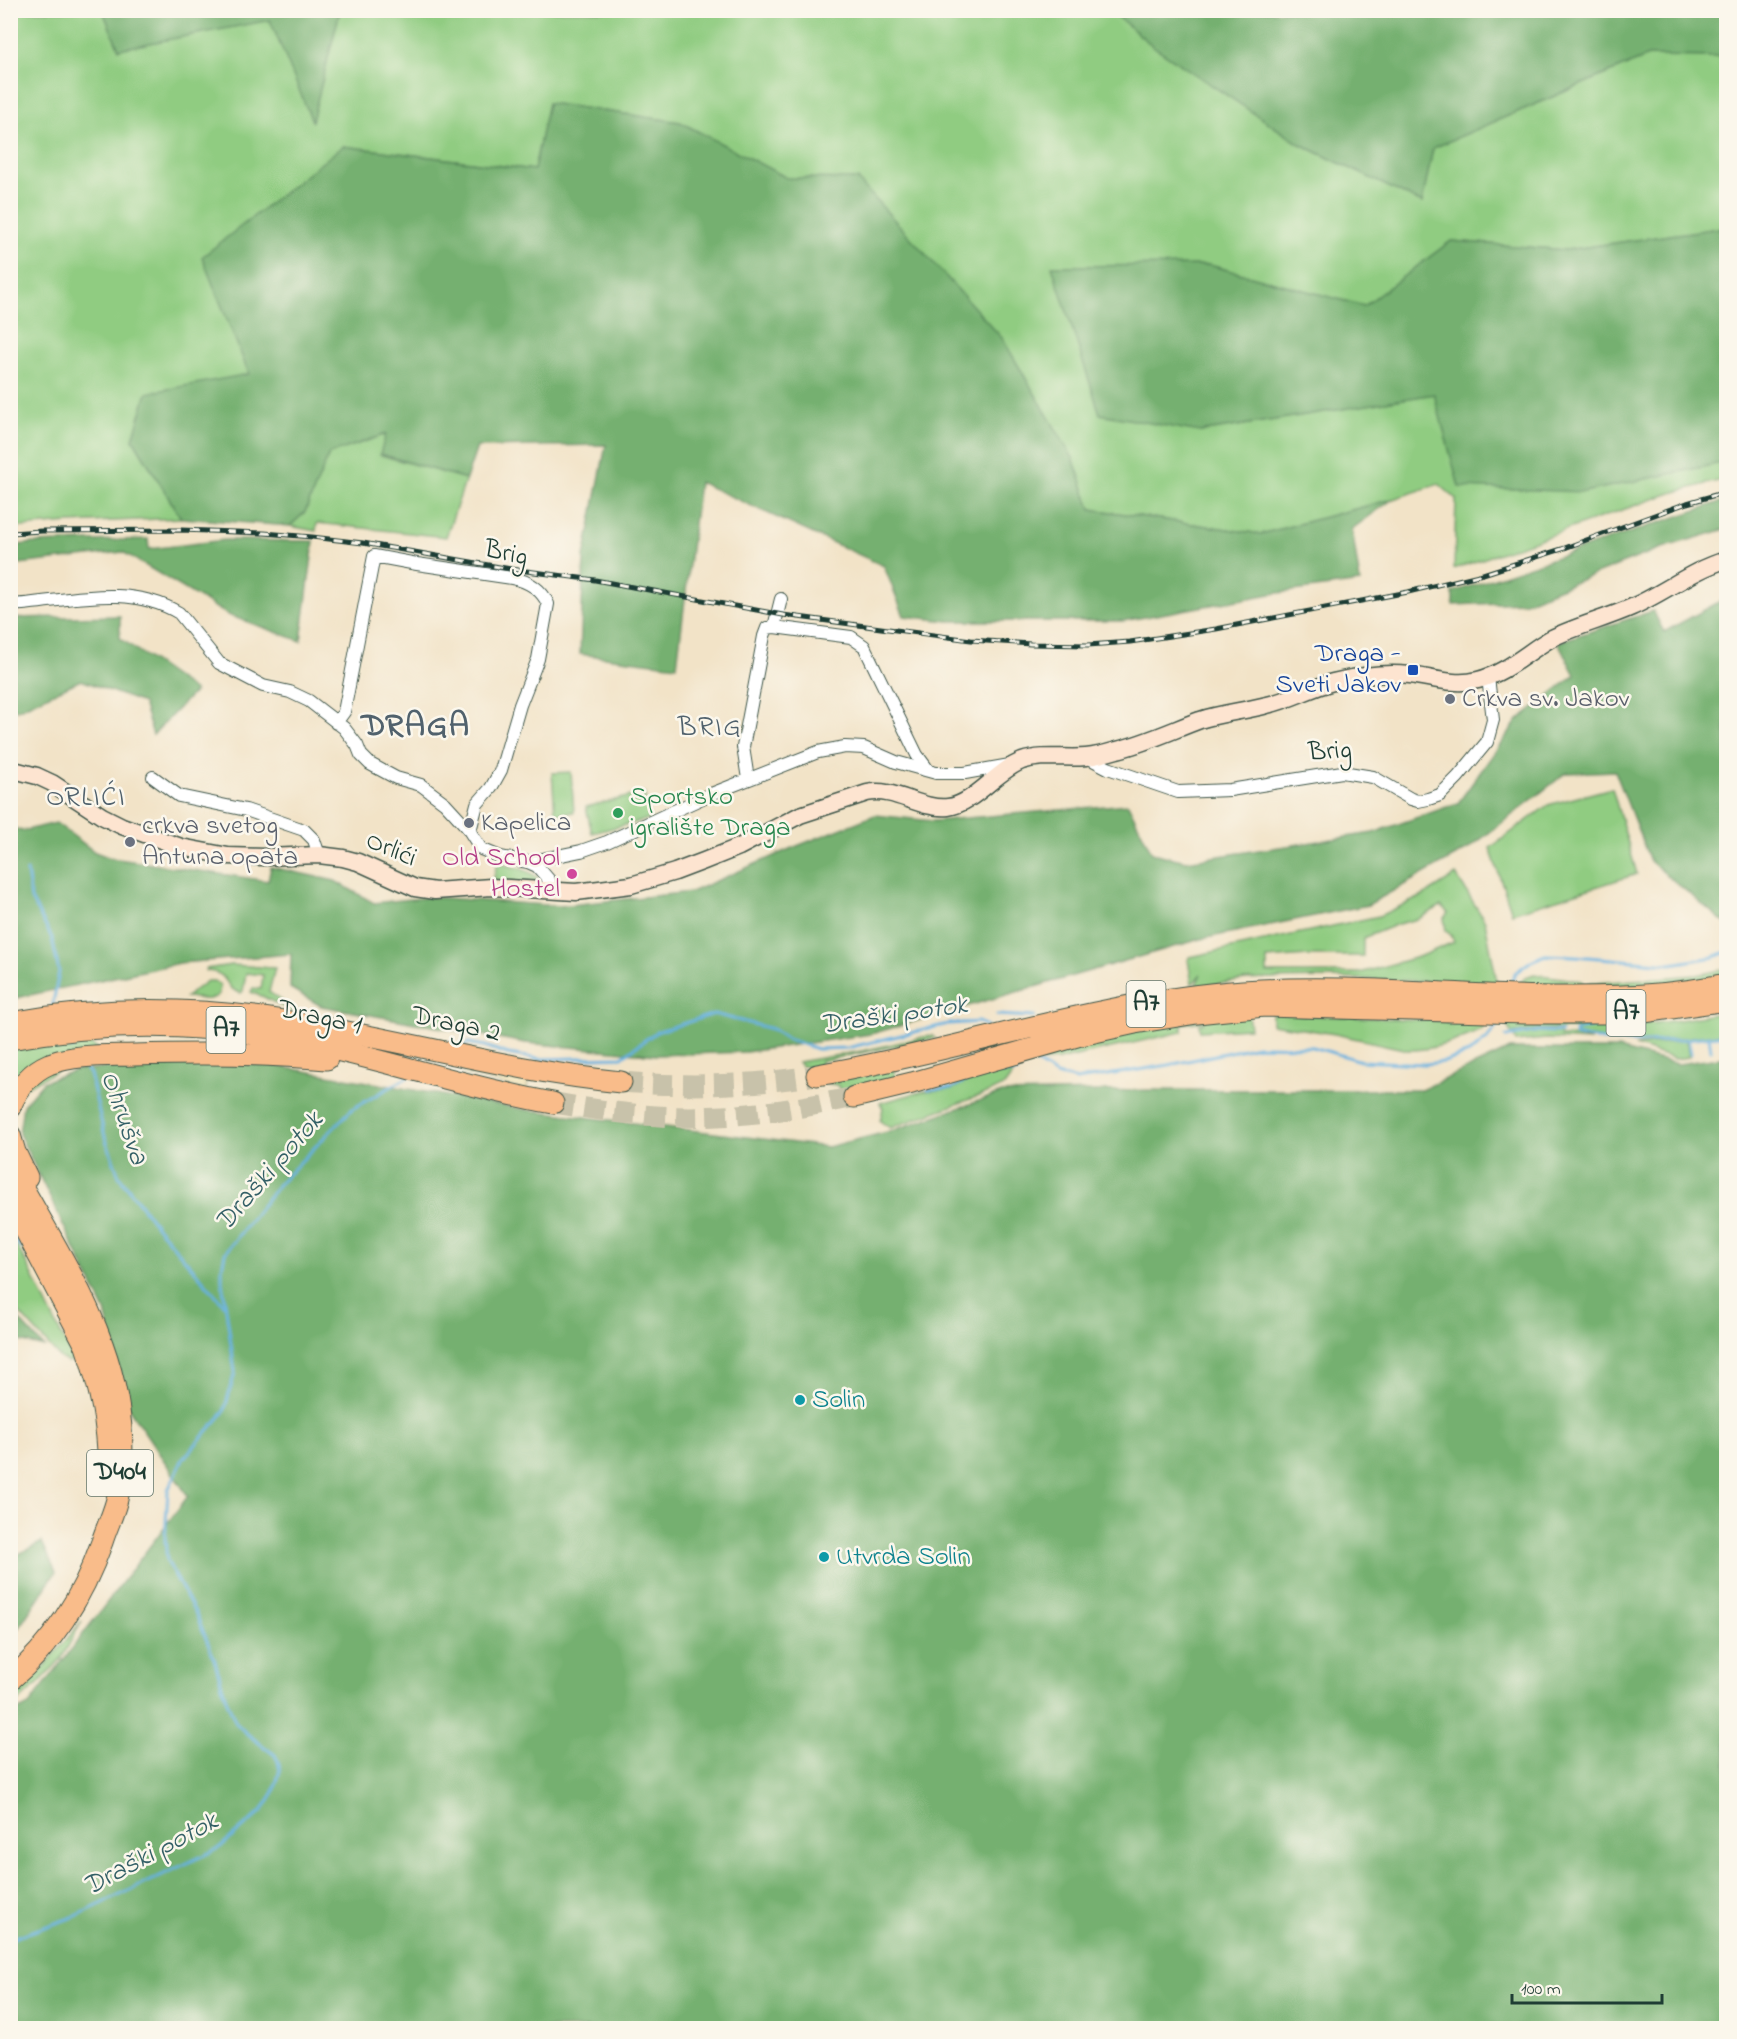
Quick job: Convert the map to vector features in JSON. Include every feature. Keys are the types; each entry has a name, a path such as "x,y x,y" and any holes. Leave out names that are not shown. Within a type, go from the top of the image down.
{"highway":[{"name":"A7","path":"1526,1005 1726,984"},
{"name":"A7","path":"817,1075 904,1058 1128,1007 1213,994 1284,989 1342,989 1479,1003"},
{"name":"A7","path":"854,1097 1082,1035 1135,1023 1197,1013 1264,1006 1479,1003 1637,1012 1726,1000"},
{"path":"10,1015 90,1004 184,1006"},
{"name":"A7","path":"10,1023 68,1014 184,1006"},
{"name":"Draga 2","path":"184,1006 285,1021 502,1064 621,1082"},
{"name":"Draga 1","path":"10,1039 81,1029 129,1026 213,1029 303,1042 436,1080"},
{"path":"10,1107 19,1090 34,1073 51,1064 88,1056 216,1053 329,1059 436,1080"},
{"name":"A7","path":"436,1080 553,1103"},
{"path":"10,1135 18,1161 93,1304 100,1324 94,1343"},
{"path":"10,1165 76,1287 94,1343"},
{"path":"10,1201 94,1343"},
{"path":"10,1217 71,1328 94,1343"},
{"name":"D404","path":"10,1680 27,1667 66,1618 84,1586 105,1533 112,1414 110,1365 94,1343"}],"street":[{"name":"Brig","path":"336,723 344,712 374,556 525,580 534,586 546,598 548,604 541,649 520,705 501,770 491,788 477,804 470,831"},
{"name":"Brig","path":"10,605 59,599 123,596 157,602 179,613 219,663 263,686 299,695 309,701 357,744 362,755 370,764 396,778 422,785 445,803 470,831 476,844 487,853 528,862 581,851 607,842 748,779 818,752 845,747 864,748 896,762 950,774 1014,765 1045,757 1086,757 1120,750 1202,720 1225,713 1269,705 1329,683 1359,676 1411,675 1430,680 1462,682 1488,677 1500,672 1559,635 1632,607 1686,576 1726,560"},
{"path":"774,627 781,598"},
{"path":"748,779 743,747 764,636 767,628 774,627 851,637 864,646 917,755 928,770"},
{"name":"Brig","path":"1086,757 1108,768 1178,792 1230,789 1342,772 1373,777 1418,801 1440,795 1487,741 1492,720 1488,677"},
{"name":"Brig","path":"551,892 576,892 631,885 675,872 726,853 800,815 878,791 925,804 954,806 963,803 1014,765"},
{"name":"Orlići","path":"10,769 37,776 52,783 102,816 122,826 181,847 228,856 319,855 343,858 358,862 426,891 491,887 551,892"},
{"path":"153,777 180,796 246,810 304,830 314,840 319,855"},
{"path":"528,862 544,873 549,880 551,892"}],"green space":[{"path":"11,11 103,11 119,49 270,20 312,120 340,11 1111,11 1153,46 1300,144 1422,203 1433,148 1648,56 1726,57 1726,227 1566,250 1451,241 1364,306 1209,265 1200,432 1434,394 1584,492 1726,462 1726,479 1668,494 1454,569 1456,499 1439,484 1393,499 1261,534 1091,509 1073,458 858,179 787,178 680,122 548,103 534,170 343,146 249,374 133,439 181,518 11,528"},
{"path":"103,11 340,11 312,121 270,20 119,49"},
{"path":"1111,11 1726,11 1726,57 1648,56 1433,148 1422,203 1300,144 1153,46"},
{"path":"548,103 680,122 787,178 857,179 1002,338 1073,458 1091,509 1261,534 1393,499 1352,529 1360,582 1271,594 1123,621 948,621 904,616 884,566 699,482 677,666 580,654 584,557 606,445 477,447 466,479 380,454 386,434 329,454 305,512 290,526 181,518 133,439 147,393 249,374 202,257 343,146 534,170"},
{"path":"1726,227 1726,462 1584,492 1459,487 1434,394 1200,432 1100,414 1052,266 1209,265 1364,306 1451,241 1566,250"},
{"path":"387,434 380,455 466,479 446,537 317,523 316,531 290,526 305,512 329,454"},
{"path":"1726,500 1726,529 1659,549 1525,602 1453,605 1453,592"},
{"path":"148,539 149,549 225,540 314,541 301,641 228,615 123,552 11,565 11,546 34,543"},
{"path":"1726,598 1726,924 1650,861 1615,771 1566,773 1468,849 1368,905 1201,939 871,1034 746,1052 657,1055 526,1043 321,1006 290,988 291,954 180,963 11,999 11,827 22,831 56,823 95,852 111,858 268,881 271,867 335,881 374,903 430,897 560,906 691,892 875,815 933,821 1128,804 1152,853 1186,861 1373,833 1458,803 1518,720 1575,675 1558,642 1653,611 1664,632"},
{"path":"120,616 120,638 195,691 153,735 143,703 81,680 17,710 11,708 11,618"},
{"path":"571,772 574,812 555,814 552,773"},
{"path":"1612,788 1637,874 1512,913 1490,848 1548,805"},
{"name":"Sportsko igralište Draga","path":"644,793 650,819 592,833 586,807"},
{"path":"497,863 528,872 542,884 493,882"},
{"path":"1456,875 1485,921 1498,987 1478,987 1477,983 1329,978 1246,980 1195,987 1201,974 1192,984 1188,960 1190,957 1379,916 1423,896","holes":["1441,906 1448,913 1444,918 1446,931 1454,942 1418,957 1360,973 1267,973 1267,959 1363,956 1363,938 1398,924 1418,919"]},
{"path":"231,965 275,968 269,992 301,1014 300,1016 251,992 253,988 261,989 263,975 246,973 241,993 231,988 220,975 206,971 206,969"},
{"path":"1726,969 1726,976 1642,988 1516,987 1526,977 1534,974 1582,981 1583,984 1697,975"},
{"path":"207,981 215,981 220,985 219,994 211,999 186,997"},
{"path":"1726,1012 1726,1033 1651,1041 1613,1041 1575,1034 1575,1032 1594,1027 1662,1022"},
{"path":"1272,1014 1448,1021 1447,1024 1453,1025 1455,1021 1485,1022 1482,1030 1455,1041 1427,1049 1408,1050 1335,1034 1272,1024"},
{"path":"1248,1015 1250,1028 1200,1031 1199,1024 1204,1021 1182,1024 1182,1032 1058,1060 1044,1061 1040,1058 1048,1054 1048,1051 1122,1033 1197,1020"},
{"path":"1617,1022 1576,1029 1539,1029 1512,1034 1505,1023"},
{"path":"1539,1032 1560,1033 1561,1037 1574,1036 1591,1041 1546,1039 1516,1042 1514,1036"},
{"path":"932,1035 935,1038 821,1061 821,1065 807,1067 801,1066 798,1062 862,1051"},
{"path":"80,1037 98,1049 11,1095 11,1047"},
{"path":"1686,1040 1689,1057 1675,1059 1635,1046"},
{"path":"1510,1049 1618,1049 1678,1064 1726,1057 1726,2025 1715,2028 1541,2028 1491,2024 1484,2028 11,2028 11,1714 29,1705 188,1496 127,1406 105,1311 19,1134 23,1105 43,1082 76,1070 183,1064 265,1064 528,1110 828,1147 891,1131 1002,1093 1152,1090 1421,1090"},
{"path":"890,1067 896,1078 842,1091 837,1085 826,1083"},
{"path":"981,1074 1013,1074 1005,1085 990,1092 890,1128 880,1121 883,1108 880,1103 924,1091 952,1089"},
{"path":"10,1235 26,1262 74,1361 67,1362 60,1358 11,1301"},
{"path":"11,1311 44,1347 11,1339"},
{"path":"42,1542 56,1572 20,1626 11,1635 11,1558"},
{"path":"82,1621 61,1659 11,1708 11,1698 35,1677"}],"sand":[{"path":"461,1066 532,1080 527,1086 528,1091 463,1075"}],"waterway":[{"path":"27,871 31,899 52,938 59,972 52,1009"},
{"name":"Draški potok","path":"1508,988 1515,973 1531,961 1545,955 1671,964 1714,957 1726,952"},
{"name":"Draški potok","path":"463,1046 468,1043 508,1054 539,1059 622,1057 656,1032 714,1014 772,1029 787,1039 817,1049 847,1048 948,1024 979,1022 987,1026"},
{"path":"997,1015 1034,1017"},
{"name":"Draški potok","path":"1032,1060 1056,1075 1077,1080 1169,1065 1258,1046 1313,1047 1361,1061 1425,1064 1444,1062 1469,1053 1487,1039 1498,1020"},
{"path":"1575,1032 1618,1023"},
{"path":"1506,1037 1538,1031 1561,1032"},
{"path":"1575,1035 1613,1041 1650,1042 1726,1034"},
{"path":"1725,1035 1726,1045"},
{"path":"1709,1037 1711,1050"},
{"path":"1688,1039 1691,1054"},
{"name":"Ohrušva","path":"53,1042 73,1048"},
{"name":"Ohrušva","path":"83,1064 90,1074 105,1137 119,1176 157,1227 224,1305"},
{"path":"984,1073 1017,1072"},
{"path":"928,1089 952,1088 978,1074"},
{"name":"Draški potok","path":"10,1939 76,1916 219,1848 262,1811 274,1792 280,1770 278,1761 275,1755 236,1723 196,1614 167,1561 165,1539 168,1490 183,1459 224,1412 235,1372 222,1281 225,1253 279,1184 352,1109 408,1077"},
{"path":"10,1229 21,1248"}],"tunnel":[{"path":"621,1082 719,1085 817,1075"},
{"path":"553,1103 632,1114 697,1117 776,1111 854,1097"}],"railway":[{"path":"10,533 181,530 312,537 595,580 783,615 971,640 1088,645 1130,642 1216,629 1408,592 1483,574 1562,549 1687,503 1726,492"}],"place":[{"name":"Draga - Sveti Jakov","path":"1413,670"},
{"name":"Crkva sv. Jakov","path":"1450,699"},
{"name":"Sportsko igralište Draga","path":"618,813"},
{"name":"Kapelica","path":"469,823"},
{"name":"crkva svetog Antuna opata","path":"130,842"},
{"name":"Old School Hostel","path":"572,874"},
{"name":"Solin","path":"800,1400"},
{"name":"Utvrda Solin","path":"824,1557"}],"district":[{"name":"DRAGA","path":"416,727"},
{"name":"BRIG","path":"710,728"},
{"name":"ORLIĆI","path":"86,798"}]}
